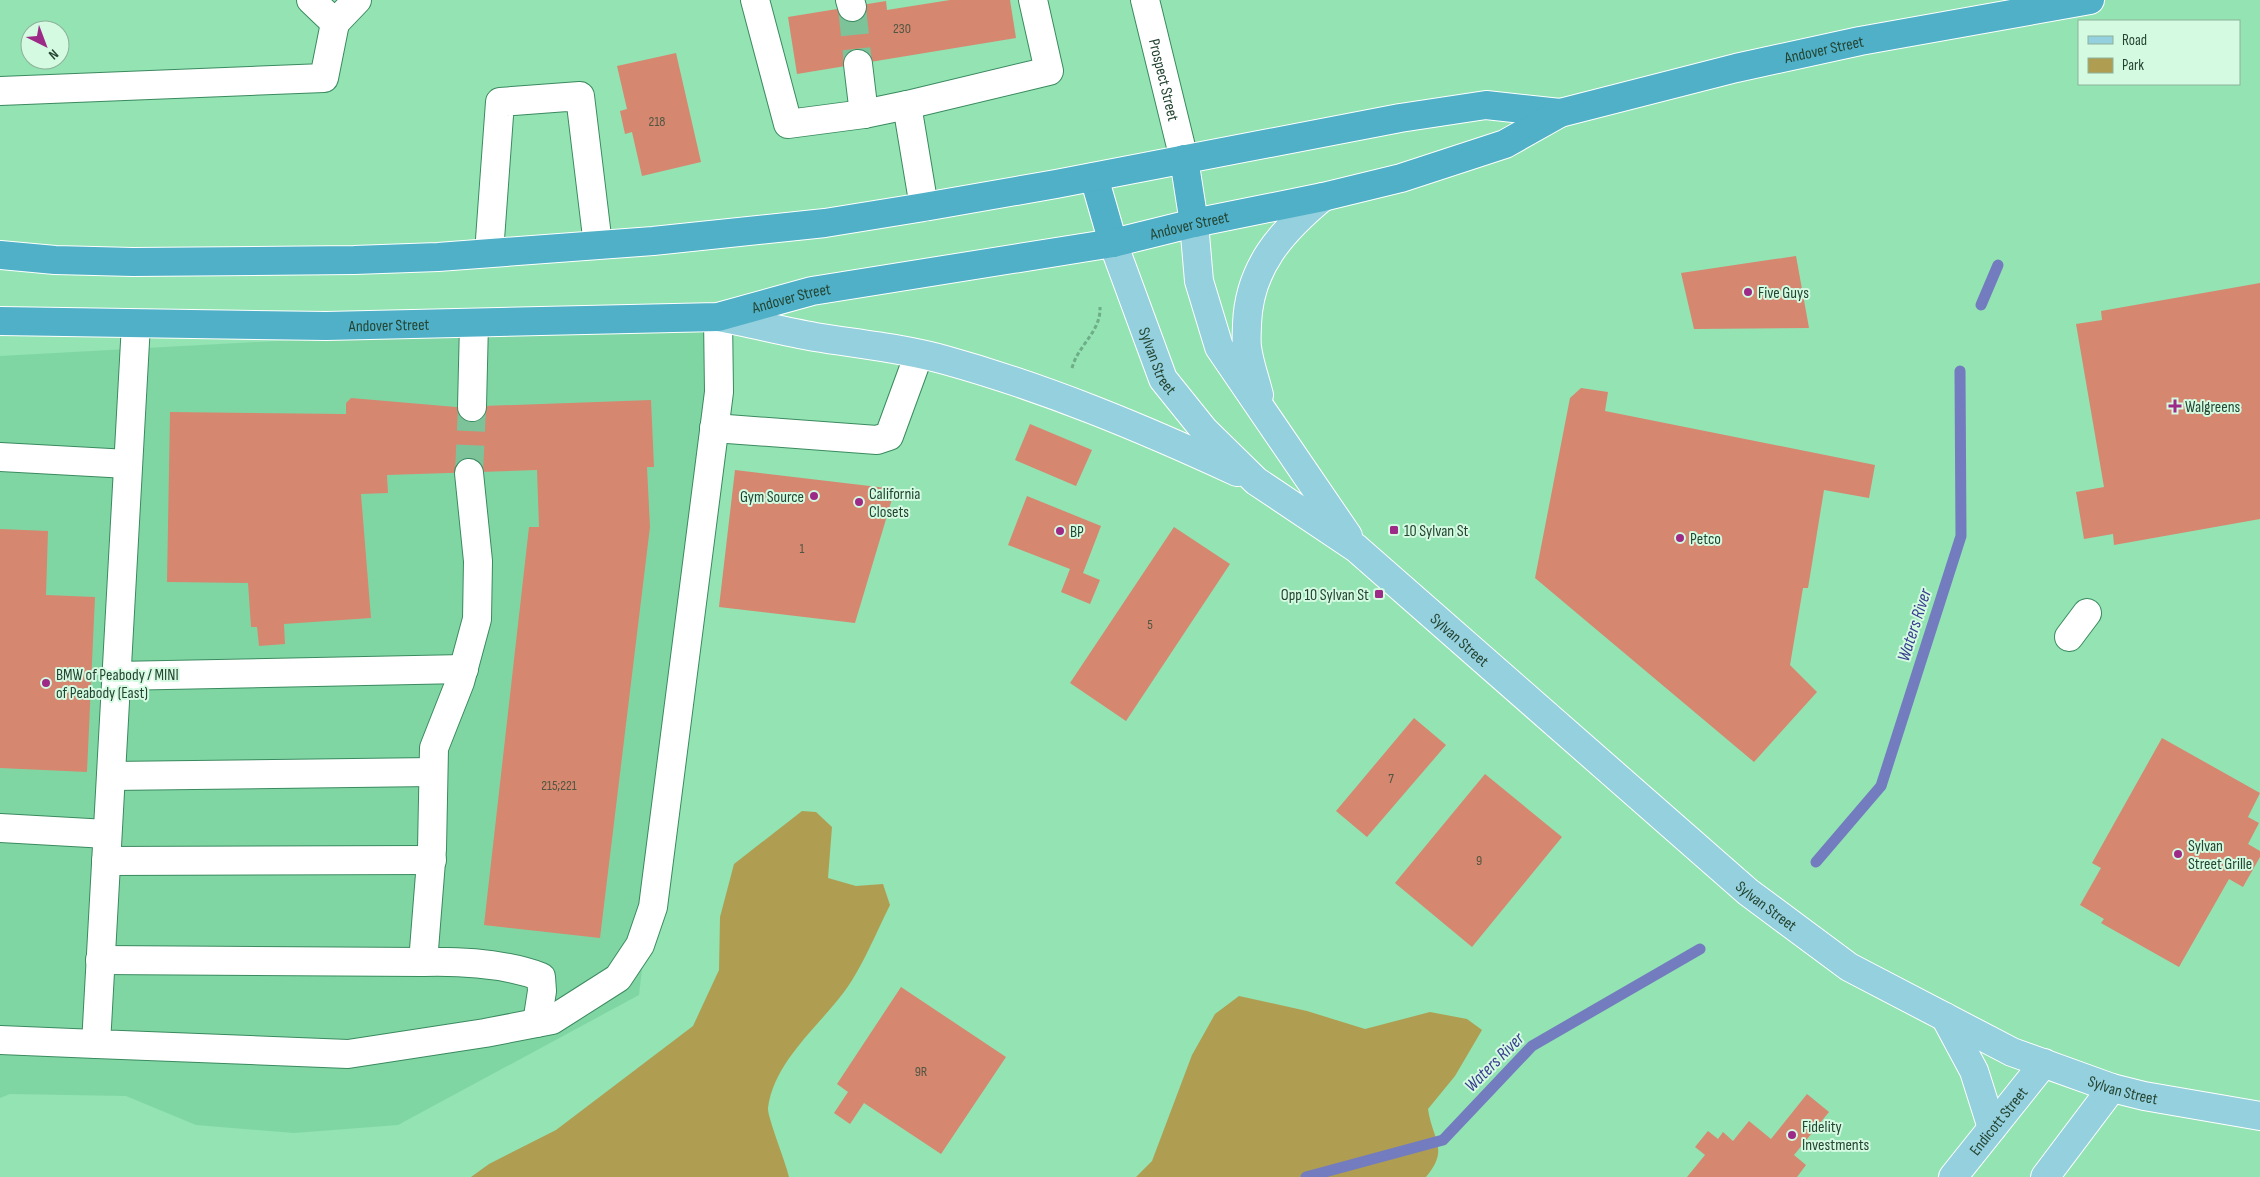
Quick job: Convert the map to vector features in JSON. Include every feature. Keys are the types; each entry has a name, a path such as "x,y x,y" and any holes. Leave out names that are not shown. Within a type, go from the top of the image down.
{"highway":[{"name":"Andover Street","path":"0,321 326,326 718,318 812,291 1113,243 1194,223 1323,197 1401,178 1505,144 1560,113 1736,68 1877,38 2090,0"},
{"name":"Andover Street","path":"0,255 55,260 133,262 354,260 489,253 742,233 825,223 924,207 1094,177 1390,120 1486,105 1560,113"},
{"path":"1184,159 1194,223"},
{"path":"1094,177 1113,243"}],"main road":[{"path":"1263,414 1246,345 1248,307 1255,281 1276,242 1296,220 1323,197"},
{"name":"Sylvan Street","path":"1194,223 1199,281 1219,347 1356,548"},
{"name":"Sylvan Street","path":"1113,243 1163,379 1204,430 1256,481 1356,548 1748,892 1849,967 2012,1052 2112,1088 2144,1096 2260,1116"},
{"path":"718,318 814,336 880,345 944,360 1086,405 1153,433 1256,481"},
{"path":"1945,1017 1974,1071 1992,1128"},
{"name":"Endicott Street","path":"1953,1177 2044,1063"},
{"path":"2045,1177 2112,1088"}],"street":[{"path":"310,0 335,23"},
{"path":"0,91 324,78 335,23 357,0"},
{"path":"755,0 788,124 864,114 1049,71 1033,0"},
{"name":"Prospect Street","path":"1145,0 1184,159"},
{"path":"858,64 864,114"},
{"path":"489,253 500,102 580,96 598,245"},
{"path":"906,105 924,207"},
{"path":"0,1040 348,1054 485,1034 552,1020 618,978 640,944 654,907 719,392 718,318"},
{"path":"472,407 474,323"},
{"path":"96,1044 136,324"},
{"path":"714,428 876,440 889,436 919,354"},
{"path":"0,457 128,464"},
{"path":"423,962 432,860 434,748 464,669 477,619 478,561 469,473"},
{"path":"2069,637 2087,613"},
{"path":"116,676 464,669"},
{"path":"111,776 433,772"},
{"path":"0,828 107,834"},
{"path":"106,861 432,860"},
{"path":"100,960 457,961 525,971 541,977 542,991 537,1023"}],"path":[{"path":"1072,371 1075,356 1091,336 1100,317 1099,301"}],"shaded area":[{"path":"718,317 639,995 398,1125 294,1133 196,1125 126,1096 10,1094 0,1098 0,356"}],"green space":[{"path":"802,811 816,812 832,827 828,878 856,886 883,884 890,905 863,962 850,983 798,1046 772,1091 768,1113 789,1177 471,1177 489,1164 556,1130 693,1026 719,970 720,917 734,864"},
{"path":"1239,996 1307,1011 1365,1029 1430,1012 1467,1019 1482,1030 1455,1076 1428,1109 1438,1144 1438,1151 1437,1159 1426,1177 1136,1177 1152,1161 1192,1055 1215,1014"}],"building":[{"path":"950,0 1010,0 1016,38 797,74 788,17 886,1 887,10"},
{"path":"676,53 701,162 642,176 632,132 625,134 620,111 627,109 617,66"},
{"path":"1796,256 1809,328 1694,329 1681,273"},
{"name":"Walgreens","path":"2260,283 2260,519 2114,545 2113,534 2084,539 2076,492 2104,487 2076,324 2102,320 2101,311"},
{"name":"Petco","path":"1581,388 1608,392 1605,411 1875,465 1869,498 1824,490 1808,588 1803,588 1790,665 1817,692 1754,762 1535,578 1570,398"},
{"path":"351,398 456,407 651,400 654,467 647,467 650,527 600,938 484,925 529,527 539,527 537,470 387,475 388,493 361,494 371,618 284,624 285,644 259,646 257,627 251,627 248,583 167,582 170,412 346,414 346,403"},
{"path":"1030,424 1092,450 1076,486 1015,460"},
{"path":"735,470 895,489 855,623 719,607"},
{"path":"1027,496 1101,526 1083,573 1100,580 1090,604 1061,592 1070,569 1008,545"},
{"path":"1174,527 1230,564 1126,721 1070,683"},
{"name":"BMW of Peabody / MINI of Peabody (East)","path":"0,529 48,531 46,595 95,597 87,772 0,768"},
{"path":"1414,718 1446,745 1367,837 1336,811"},
{"name":"Sylvan Street Grille","path":"2162,738 2260,793 2248,817 2259,823 2248,844 2260,851 2260,857 2243,887 2229,879 2179,967 2101,923 2104,919 2080,905 2101,868 2092,863"},
{"path":"1485,774 1562,837 1472,947 1395,883"},
{"path":"901,987 1006,1057 941,1154 864,1103 850,1124 834,1113 848,1092 837,1084"},
{"name":"Fidelity Investments","path":"1807,1094 1829,1112 1794,1155 1806,1165 1797,1177 1687,1177 1705,1155 1695,1147 1708,1131 1718,1139 1723,1132 1733,1141 1749,1121 1771,1139"}],"waterway":[{"name":"Waters River","path":"1981,305 1998,265"},
{"name":"Waters River","path":"1816,862 1881,786 1961,536 1960,371"},
{"name":"Waters River","path":"1306,1177 1443,1140 1532,1046 1700,949"}],"tunnel":[{"path":"852,7 858,64"},
{"path":"469,473 472,407"}],"place":[{"name":"Five Guys","path":"1748,292"},
{"name":"Walgreens","path":"2175,406"},
{"name":"Gym Source","path":"814,496"},
{"name":"California Closets","path":"859,502"},
{"name":"10 Sylvan St","path":"1394,530"},
{"name":"BP","path":"1060,531"},
{"name":"Petco","path":"1680,538"},
{"name":"Opp 10 Sylvan St","path":"1379,594"},
{"name":"BMW of Peabody / MINI of Peabody (East)","path":"46,683"},
{"name":"Sylvan Street Grille","path":"2178,854"},
{"name":"Fidelity Investments","path":"1792,1135"}]}
